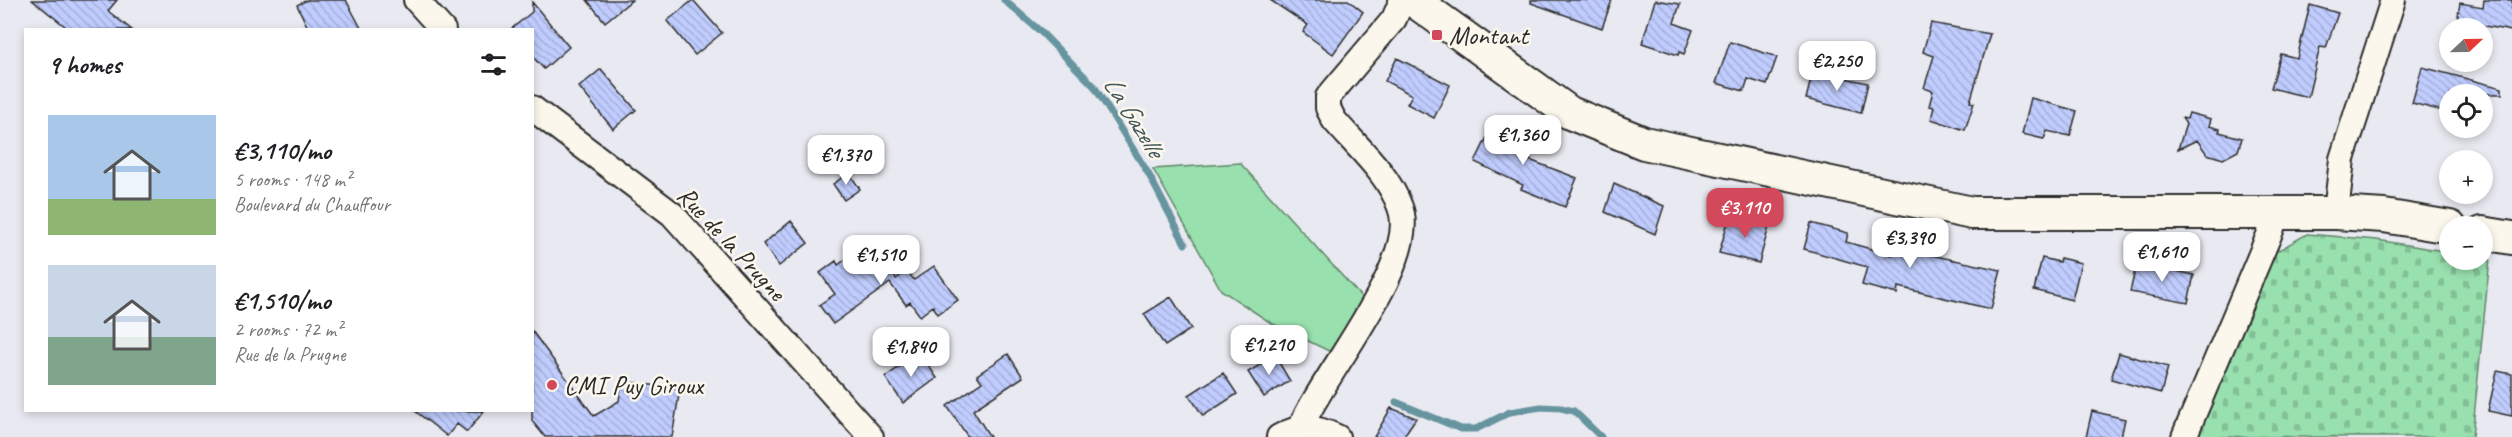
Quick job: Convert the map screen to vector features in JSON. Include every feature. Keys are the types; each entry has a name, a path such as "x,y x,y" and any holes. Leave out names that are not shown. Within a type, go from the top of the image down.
{"main road":[{"path":"1413,0 1570,113 1644,143 1972,213 2336,213 2384,216 2439,225"},
{"path":"2493,235 2512,238"}],"street":[{"path":"416,0 441,28"},
{"path":"1301,427 1385,282 1404,229 1401,208 1386,179 1334,120 1328,108 1328,97 1394,20 1402,0"},
{"path":"2336,213 2343,159 2393,0"},
{"name":"Rue de la Prugne","path":"534,110 672,214 871,437"},
{"path":"2184,437 2272,228 2275,213"},
{"path":"1278,437 1301,427 1316,428 1337,437"}],"green space":[{"path":"1240,163 1365,301 1333,353 1271,323 1221,290 1153,169"},
{"path":"2307,234 2377,240 2439,250 2439,270 2489,270 2472,437 2198,437 2201,423 2270,255"}],"building":[{"path":"32,0 117,0 108,11 129,28 67,28"},
{"path":"307,0 346,0 361,28 308,28 297,5"},
{"path":"587,0 632,0 605,22"},
{"path":"693,0 722,33 695,55 667,21"},
{"path":"1270,0 1348,0 1363,12 1333,54 1303,32 1308,25"},
{"path":"1531,0 1612,0 1602,28 1531,3"},
{"path":"1655,0 1680,4 1674,23 1693,30 1684,54 1679,52 1678,55 1642,43"},
{"path":"2484,0 2512,0 2512,31 2493,28 2493,18 2458,18 2460,3 2483,7"},
{"path":"532,2 569,47 544,69 534,58 534,28 512,28 532,12"},
{"path":"2310,5 2338,13 2326,48 2320,47 2308,97 2271,88 2281,54 2297,58"},
{"path":"1931,23 1990,34 1970,102 1974,103 1965,130 1931,119 1934,107 1929,106 1933,91 1924,88 1934,56 1923,52"},
{"path":"1730,42 1777,57 1767,85 1748,79 1744,91 1716,83"},
{"path":"1397,58 1450,85 1434,118 1407,104 1412,95 1385,81"},
{"path":"2422,67 2487,84 2439,84 2439,110 2412,103"},
{"path":"601,69 636,110 613,129 579,87"},
{"path":"1813,71 1868,83 1861,113 1806,99"},
{"path":"2493,86 2502,88 2502,94 2493,94"},
{"path":"2031,98 2077,111 2070,136 2047,131 2044,139 2022,134"},
{"path":"2189,113 2211,119 2209,126 2220,129 2219,132 2242,138 2238,151 2223,159 2207,154 2197,140 2178,149 2186,124 2182,118 2187,119"},
{"path":"1494,123 1528,135 1519,156 1577,178 1565,207 1521,189 1523,185 1475,162"},
{"path":"849,173 860,189 844,200 833,184"},
{"path":"1614,184 1664,206 1655,234 1605,212"},
{"path":"1773,212 1759,263 1719,253 1729,218 1756,225"},
{"path":"791,221 808,243 779,266 763,244"},
{"path":"1811,223 1848,233 1846,242 1892,255 1894,247 2001,270 1991,309 1898,287 1897,294 1862,285 1867,267 1804,249"},
{"path":"861,248 875,250 896,279 907,271 914,280 934,266 958,300 938,314 933,306 920,316 910,302 906,305 890,283 833,324 819,305 835,294 820,273 836,261 838,265"},
{"path":"2042,258 2059,262 2060,258 2081,263 2072,300 2034,290"},
{"path":"2137,262 2194,275 2188,303 2130,292"},
{"path":"1171,297 1191,329 1165,346 1144,314"},
{"name":"CMI Puy Giroux","path":"534,334 594,416 619,401 622,381 680,389 672,437 545,437 532,421"},
{"path":"920,353 937,378 903,403 885,377"},
{"path":"2119,353 2168,367 2161,393 2111,379"},
{"path":"1008,354 1023,377 973,410 990,437 968,437 947,406 982,382 977,375"},
{"path":"1275,356 1290,381 1264,397 1248,372"},
{"path":"2497,371 2512,374 2512,416 2488,411"},
{"path":"1223,373 1237,394 1203,416 1189,395"},
{"path":"1391,408 1416,418 1403,437 1374,437"},
{"path":"2092,411 2125,419 2121,437 2086,437"},
{"path":"416,412 483,412 467,432 457,424 447,436"}],"waterway":[{"name":"La Gazelle","path":"1004,0 1040,31 1094,86 1148,173 1185,244"},
{"name":"La Gazelle","path":"1396,402 1461,429 1476,429 1510,412 1541,407 1561,408 1574,411 1601,437"}],"place":[{"name":"Montant","path":"1437,35"},
{"name":"CMI Puy Giroux","path":"552,385"}]}
